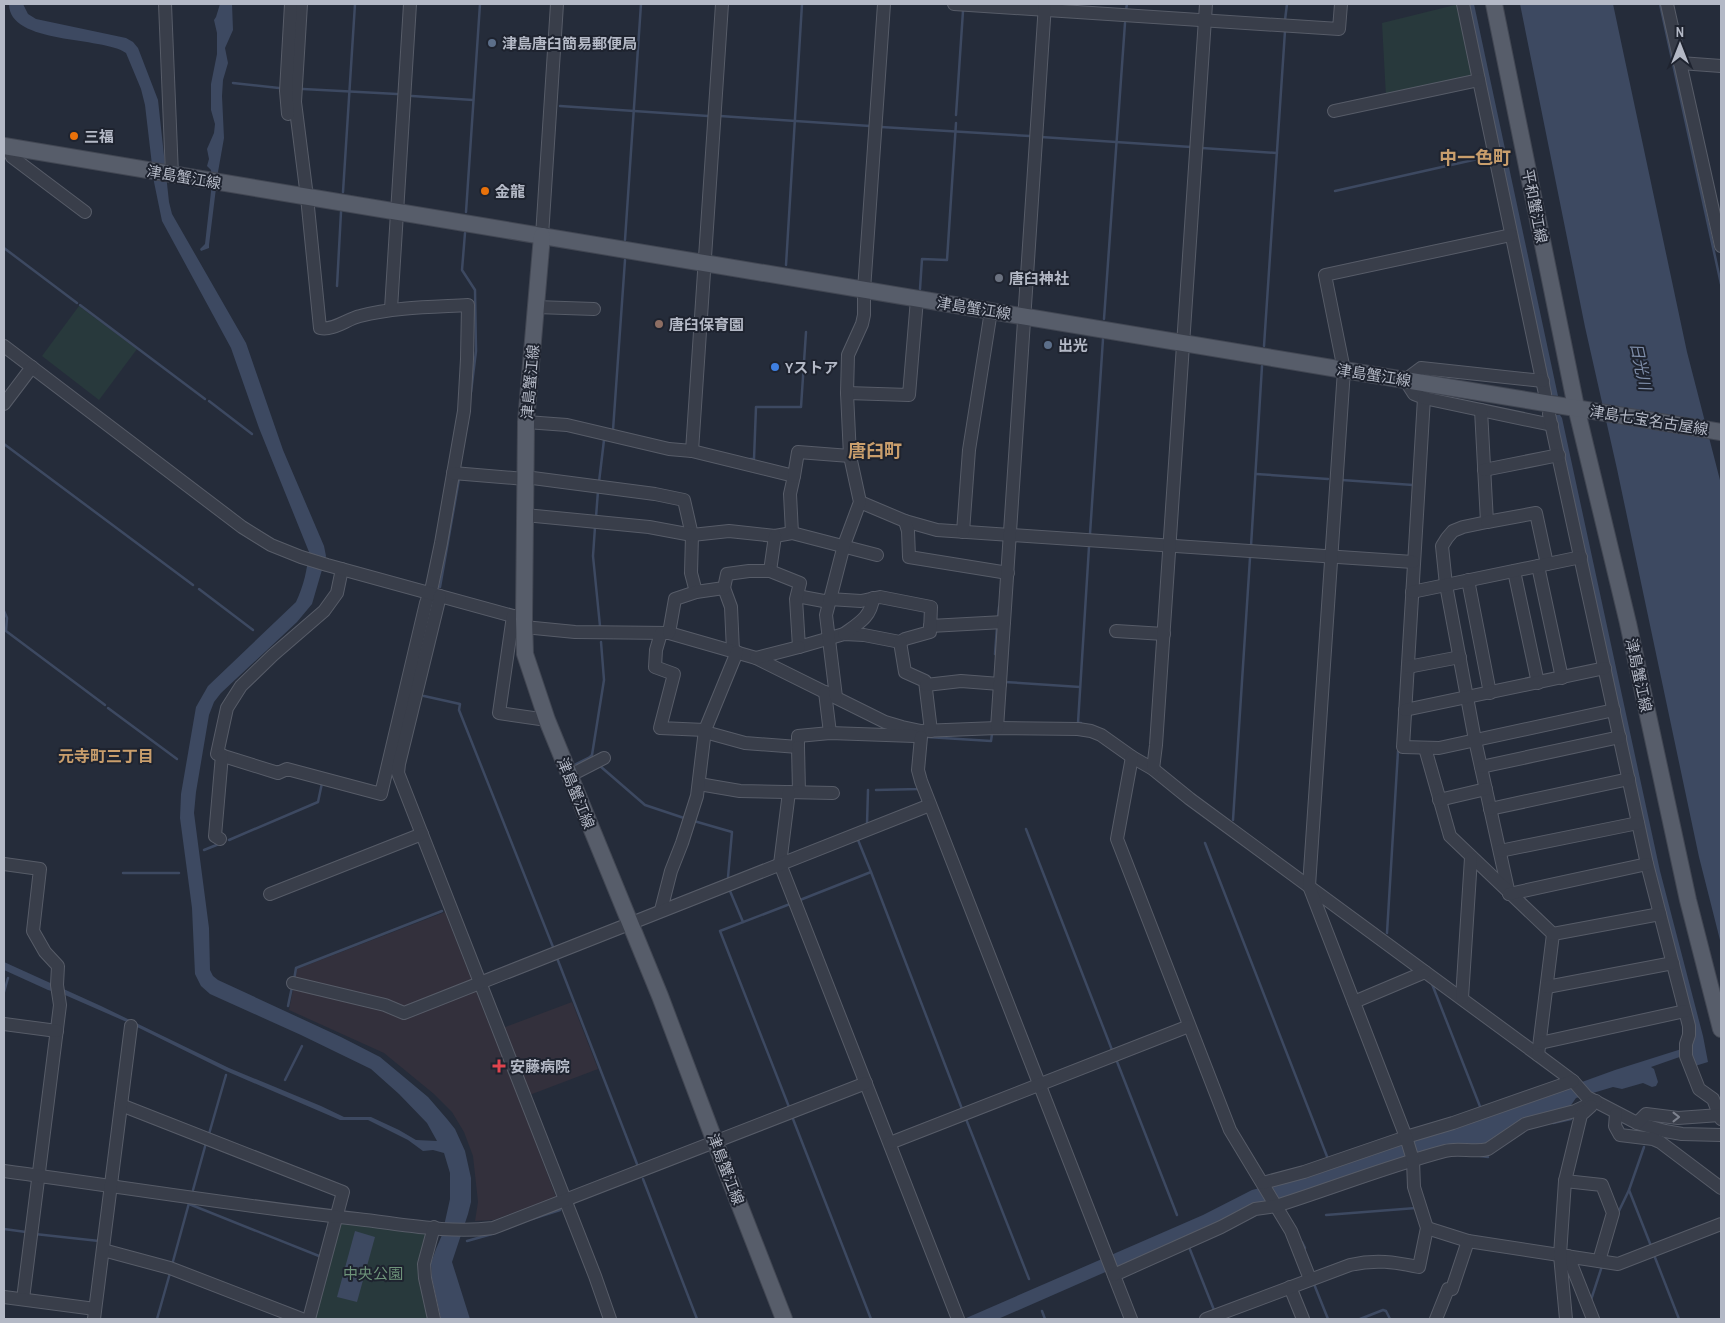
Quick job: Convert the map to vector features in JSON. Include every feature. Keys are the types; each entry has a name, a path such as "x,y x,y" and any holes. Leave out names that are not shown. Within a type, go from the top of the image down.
{"main road":[{"name":"平和蟹江線","path":"1494,4 1584,409"},
{"name":"津島蟹江線","path":"6,147 1584,409 1688,900 1721,1029"},
{"name":"津島蟹江線","path":"542,236 526,422 525,514 520,621 527,661 547,720 660,996 784,1319"},
{"name":"津島七宝名古屋線","path":"1584,409 1721,432"}],"street":[{"path":"165,4 170,174"},
{"path":"291,4 286,91 303,197 320,328 326,329 358,316 391,309 468,306 464,411 441,543 435,594 398,773 480,982 562,1202 604,1300 610,1319"},
{"path":"301,4 295,102 303,197"},
{"path":"391,309 410,4"},
{"path":"542,236 557,4"},
{"path":"692,451 722,4"},
{"path":"830,733 829,640 826,615 844,545 860,502 850,456 847,393 848,355 864,315 864,290 884,4"},
{"path":"954,4 1045,7 1205,21 1339,29 1341,4"},
{"path":"1153,769 1164,634 1206,4"},
{"path":"1463,4 1544,387 1421,368 1405,380 1414,394 1424,398 1481,410 1551,420 1638,823 1689,1026 1686,1050 1699,1089 1713,1099 1721,1117 1678,1118 1646,1114 1637,1123"},
{"path":"1666,4 1721,246"},
{"path":"997,728 1045,7"},
{"path":"1680,64 1721,66"},
{"path":"1334,111 1479,80"},
{"path":"6,147 12,157 85,212"},
{"path":"1206,1319 1290,1286 1366,1261 1387,1261 1419,1267 1427,1228 1414,1186 1413,1160 1406,1137 1309,886 1344,370 1324,275 1511,235"},
{"path":"847,393 909,395 917,299"},
{"path":"536,307 594,309"},
{"path":"963,532 969,450 991,311"},
{"path":"4,346 242,527 271,545 304,558 435,594 520,621 575,632 665,633 756,658 885,722 924,733"},
{"path":"4,404 32,367"},
{"path":"1424,398 1403,747 1440,748 1614,710"},
{"path":"1481,410 1487,522"},
{"path":"526,422 568,424 669,449 692,451 794,476"},
{"path":"792,533 790,494 798,452 850,456"},
{"path":"1484,470 1558,455"},
{"path":"453,474 526,478 655,494 684,500 692,535 691,573 696,592"},
{"path":"860,502 906,521 937,530 1413,562"},
{"path":"1509,894 1475,740 1446,585 1442,546 1453,532 1463,527 1536,513 1562,678"},
{"path":"525,514 649,527 692,535 729,531 775,536 792,533 877,555"},
{"path":"906,521 909,557 1008,573"},
{"path":"770,572 775,536"},
{"path":"1412,592 1580,557"},
{"path":"342,569 337,593 324,611 273,655 242,686 227,708 217,754 278,773 288,769 381,794 435,594"},
{"path":"1514,570 1538,683"},
{"path":"660,910 699,784 705,731 735,652 731,607 724,588 727,574 749,571 770,572 800,582 796,599 799,647"},
{"path":"1468,580 1490,693"},
{"path":"724,588 696,592 675,599 665,633 656,650 655,667 674,674 660,728 705,731 745,743 798,747"},
{"path":"797,596 829,601 860,601 880,597 931,607 930,632 900,642 864,635 844,634"},
{"path":"756,658 829,640 844,634 867,616 872,608 873,598"},
{"path":"520,621 499,713 547,720"},
{"path":"930,626 1004,622"},
{"path":"1116,631 1164,634"},
{"path":"900,642 905,672 925,681 926,685 924,733 918,770 1131,1319"},
{"path":"1408,667 1460,657"},
{"path":"1405,710 1605,668"},
{"path":"926,685 961,681 1000,684"},
{"path":"957,1318 780,864 794,792 798,736 830,733 924,733 997,728 1078,729 1091,731 1153,769 1190,799 1425,972 1539,1049 1592,1099 1616,1114 1637,1123 1665,1131 1682,1134 1721,1135"},
{"path":"1481,767 1620,737"},
{"path":"1425,748 1450,836 1552,934"},
{"path":"220,839 216,836 222,755"},
{"path":"1132,757 1117,839 1230,1130 1291,1231 1310,1279"},
{"path":"570,776 604,758"},
{"path":"1490,809 1629,779"},
{"path":"699,784 740,791 833,793"},
{"path":"1439,800 1486,789"},
{"path":"293,983 385,1005 404,1013 660,910 930,805"},
{"path":"1500,851 1638,823"},
{"path":"270,894 422,834"},
{"path":"1462,998 1471,858"},
{"path":"4,864 40,869 33,931 45,952 58,966 60,1005 23,1299"},
{"path":"1509,894 1648,864"},
{"path":"1552,934 1660,914"},
{"path":"1539,1049 1552,934"},
{"path":"1547,987 1673,963"},
{"path":"1354,1002 1425,972"},
{"path":"1539,1049 1685,1011"},
{"path":"4,1024 57,1031"},
{"path":"4,1297 23,1299 94,1314 131,1026"},
{"path":"890,1143 1189,1026"},
{"path":"1263,1184 1573,1082"},
{"path":"4,1172 336,1217 466,1230 493,1228 866,1083"},
{"path":"1113,1273 1221,1227 1255,1209 1275,1205 1449,1150 1488,1149 1525,1124 1574,1111 1592,1099"},
{"path":"1566,1319 1564,1256 1565,1181 1581,1115 1592,1099"},
{"path":"121,1105 343,1192 309,1319"},
{"path":"1616,1114 1615,1126 1620,1135 1653,1139 1660,1142 1721,1188"},
{"path":"1565,1181 1602,1186 1613,1213 1599,1261"},
{"path":"1427,1228 1468,1241 1618,1264 1721,1224"},
{"path":"434,1319 425,1278 424,1264 438,1228"},
{"path":"1436,1319 1448,1289 1452,1289 1468,1241"},
{"path":"102,1250 170,1268 302,1319"},
{"path":"1564,1256 1593,1319"},
{"path":"1290,1286 1303,1319"}],"shaded area":[{"name":"安藤病院","path":"445,912 492,1032 572,1002 598,1069 519,1099 556,1197 494,1220 475,1221 478,1202 473,1156 464,1132 452,1112 434,1094 384,1053 289,1010 297,969"}],"green space":[{"path":"1459,4 1474,75 1386,97 1382,23"},
{"path":"79,306 137,349 99,400 42,356"},
{"name":"中央公園","path":"342,1222 427,1232 431,1319 312,1319 337,1227"}],"water":[{"path":"9,4 23,4 28,14 36,19 126,38 138,48 158,100 169,202 172,214 246,343 283,450 324,546 326,556 312,604 297,622 221,693 214,702 209,715 194,813 209,928 210,970 218,980 380,1057 428,1097 455,1129 465,1151 471,1178 471,1202 452,1262 470,1319 441,1319 432,1279 431,1263 442,1235 450,1199 450,1173 444,1153 433,1150 423,1151 408,1140 368,1120 340,1120 226,1071 129,1023 4,970 4,962 101,1006 229,1068 344,1117 371,1117 416,1140 437,1141 427,1123 371,1069 210,994 201,986 195,974 192,908 180,818 181,794 196,707 208,686 296,602 305,577 309,552 259,428 231,348 162,221 154,182 145,105 141,89 126,53 98,44 59,38 24,27 13,17"},
{"path":"220,4 232,4 233,30 225,48 228,63 223,80 222,96 224,138 209,248 201,251 200,249 205,244 212,183 211,170 207,166 209,159 207,149 214,133 215,124 211,110 211,84 217,54 217,33 214,20"},
{"path":"1466,4 1474,4 1558,396 1549,395"},
{"name":"日光川","path":"1520,4 1613,4 1687,352 1721,484 1721,944 1699,857 1585,327"},
{"path":"1554,415 1560,415 1562,418 1660,871 1708,1062 1695,1066 1691,1053 1651,1067 1654,1069 1658,1082 1656,1086 1652,1087 1643,1083 1622,1089 1613,1087 1576,1098 1569,1108 1492,1142 1255,1205 998,1319 964,1319 1203,1215 1252,1190 1306,1176 1483,1118 1615,1070 1691,1046"},
{"path":"355,1231 375,1237 357,1302 337,1297"}],"waterway":[{"path":"343,192 355,4"},
{"path":"466,212 480,4"},
{"path":"625,240 641,4"},
{"path":"786,265 802,4"},
{"path":"1126,10 1127,4"},
{"path":"1285,20 1287,4"},
{"path":"1660,4 1721,284"},
{"path":"956,115 963,11"},
{"path":"1104,319 1125,23"},
{"path":"1264,346 1285,31"},
{"path":"233,83 279,88"},
{"path":"303,89 397,94"},
{"path":"412,96 473,100"},
{"path":"560,106 708,116"},
{"path":"720,116 870,126"},
{"path":"920,289 922,259 947,260 956,123"},
{"path":"881,127 1030,136"},
{"path":"1041,137 1191,147"},
{"path":"1202,148 1277,153"},
{"path":"1335,191 1491,156"},
{"path":"337,286 341,212"},
{"path":"465,233 462,270 475,290 476,351 471,392"},
{"path":"4,248 77,303"},
{"path":"613,430 625,260"},
{"path":"80,305 205,399"},
{"path":"750,459 754,459 756,407 801,407 806,332"},
{"path":"1090,534 1103,339"},
{"path":"1251,546 1262,366"},
{"path":"209,401 252,434"},
{"path":"599,482 604,440 607,440"},
{"path":"4,444 193,585"},
{"path":"1256,474 1328,479"},
{"path":"440,587 459,479"},
{"path":"1342,480 1413,485"},
{"path":"596,517 598,491"},
{"path":"595,527 593,556 600,626"},
{"path":"1081,723 1078,723 1089,547"},
{"path":"1233,820 1250,558"},
{"path":"199,589 253,630"},
{"path":"998,619 999,607"},
{"path":"4,611 7,618 6,631 105,705"},
{"path":"995,654 997,627"},
{"path":"590,757 592,755 604,680 601,642"},
{"path":"1005,682 1080,687"},
{"path":"424,696 460,704 459,710 553,947"},
{"path":"108,708 177,759"},
{"path":"927,737 991,741 992,734"},
{"path":"1387,933 1398,751"},
{"path":"576,764 590,757"},
{"path":"600,766 645,805 684,818"},
{"path":"229,840 318,802 322,783"},
{"path":"876,790 918,788"},
{"path":"865,825 867,824 868,790"},
{"path":"694,821 732,832 728,877"},
{"path":"1026,829 1112,1050"},
{"path":"800,900 871,872 858,840"},
{"path":"1205,843 1328,1159"},
{"path":"204,850 219,844"},
{"path":"871,872 962,1109"},
{"path":"123,873 179,873"},
{"path":"730,891 743,922"},
{"path":"789,1107 720,931 790,904"},
{"path":"294,980 296,968 442,911"},
{"path":"557,958 637,1164"},
{"path":"4,992 8,978"},
{"path":"1432,984 1481,1109"},
{"path":"288,1006 292,987"},
{"path":"285,1080 302,1046"},
{"path":"1116,1059 1177,1215"},
{"path":"209,1134 226,1075"},
{"path":"793,1119 871,1319"},
{"path":"966,1119 1029,1279"},
{"path":"1553,1123 1571,1119"},
{"path":"193,1190 206,1143"},
{"path":"1618,1213 1629,1190 1644,1147"},
{"path":"1480,1156 1488,1157"},
{"path":"643,1179 697,1319"},
{"path":"1629,1190 1651,1246"},
{"path":"172,1265 189,1203"},
{"path":"189,1204 319,1256"},
{"path":"1326,1215 1416,1208"},
{"path":"532,1219 560,1210"},
{"path":"4,1229 26,1232"},
{"path":"35,1234 99,1241"},
{"path":"467,1241 492,1234"},
{"path":"1302,1242 1305,1248"},
{"path":"1189,1247 1214,1310"},
{"path":"1654,1255 1679,1319"},
{"path":"1591,1300 1602,1266"},
{"path":"157,1319 170,1273"},
{"path":"1314,1284 1328,1319"},
{"path":"1360,1319 1383,1310 1386,1311 1390,1319"},
{"path":"1042,1311 1045,1319"}],"place":[{"name":"津島唐臼簡易郵便局","path":"492,43"},
{"name":"三福","path":"74,136"},
{"name":"金龍","path":"485,191"},
{"name":"唐臼神社","path":"999,278"},
{"name":"唐臼保育園","path":"659,324"},
{"name":"出光","path":"1048,345"},
{"name":"Yストア","path":"775,367"},
{"name":"安藤病院","path":"499,1066"}],"district":[{"name":"中一色町","path":"1475,157"},
{"name":"唐臼町","path":"875,450"},
{"name":"元寺町三丁目","path":"106,756"}]}
